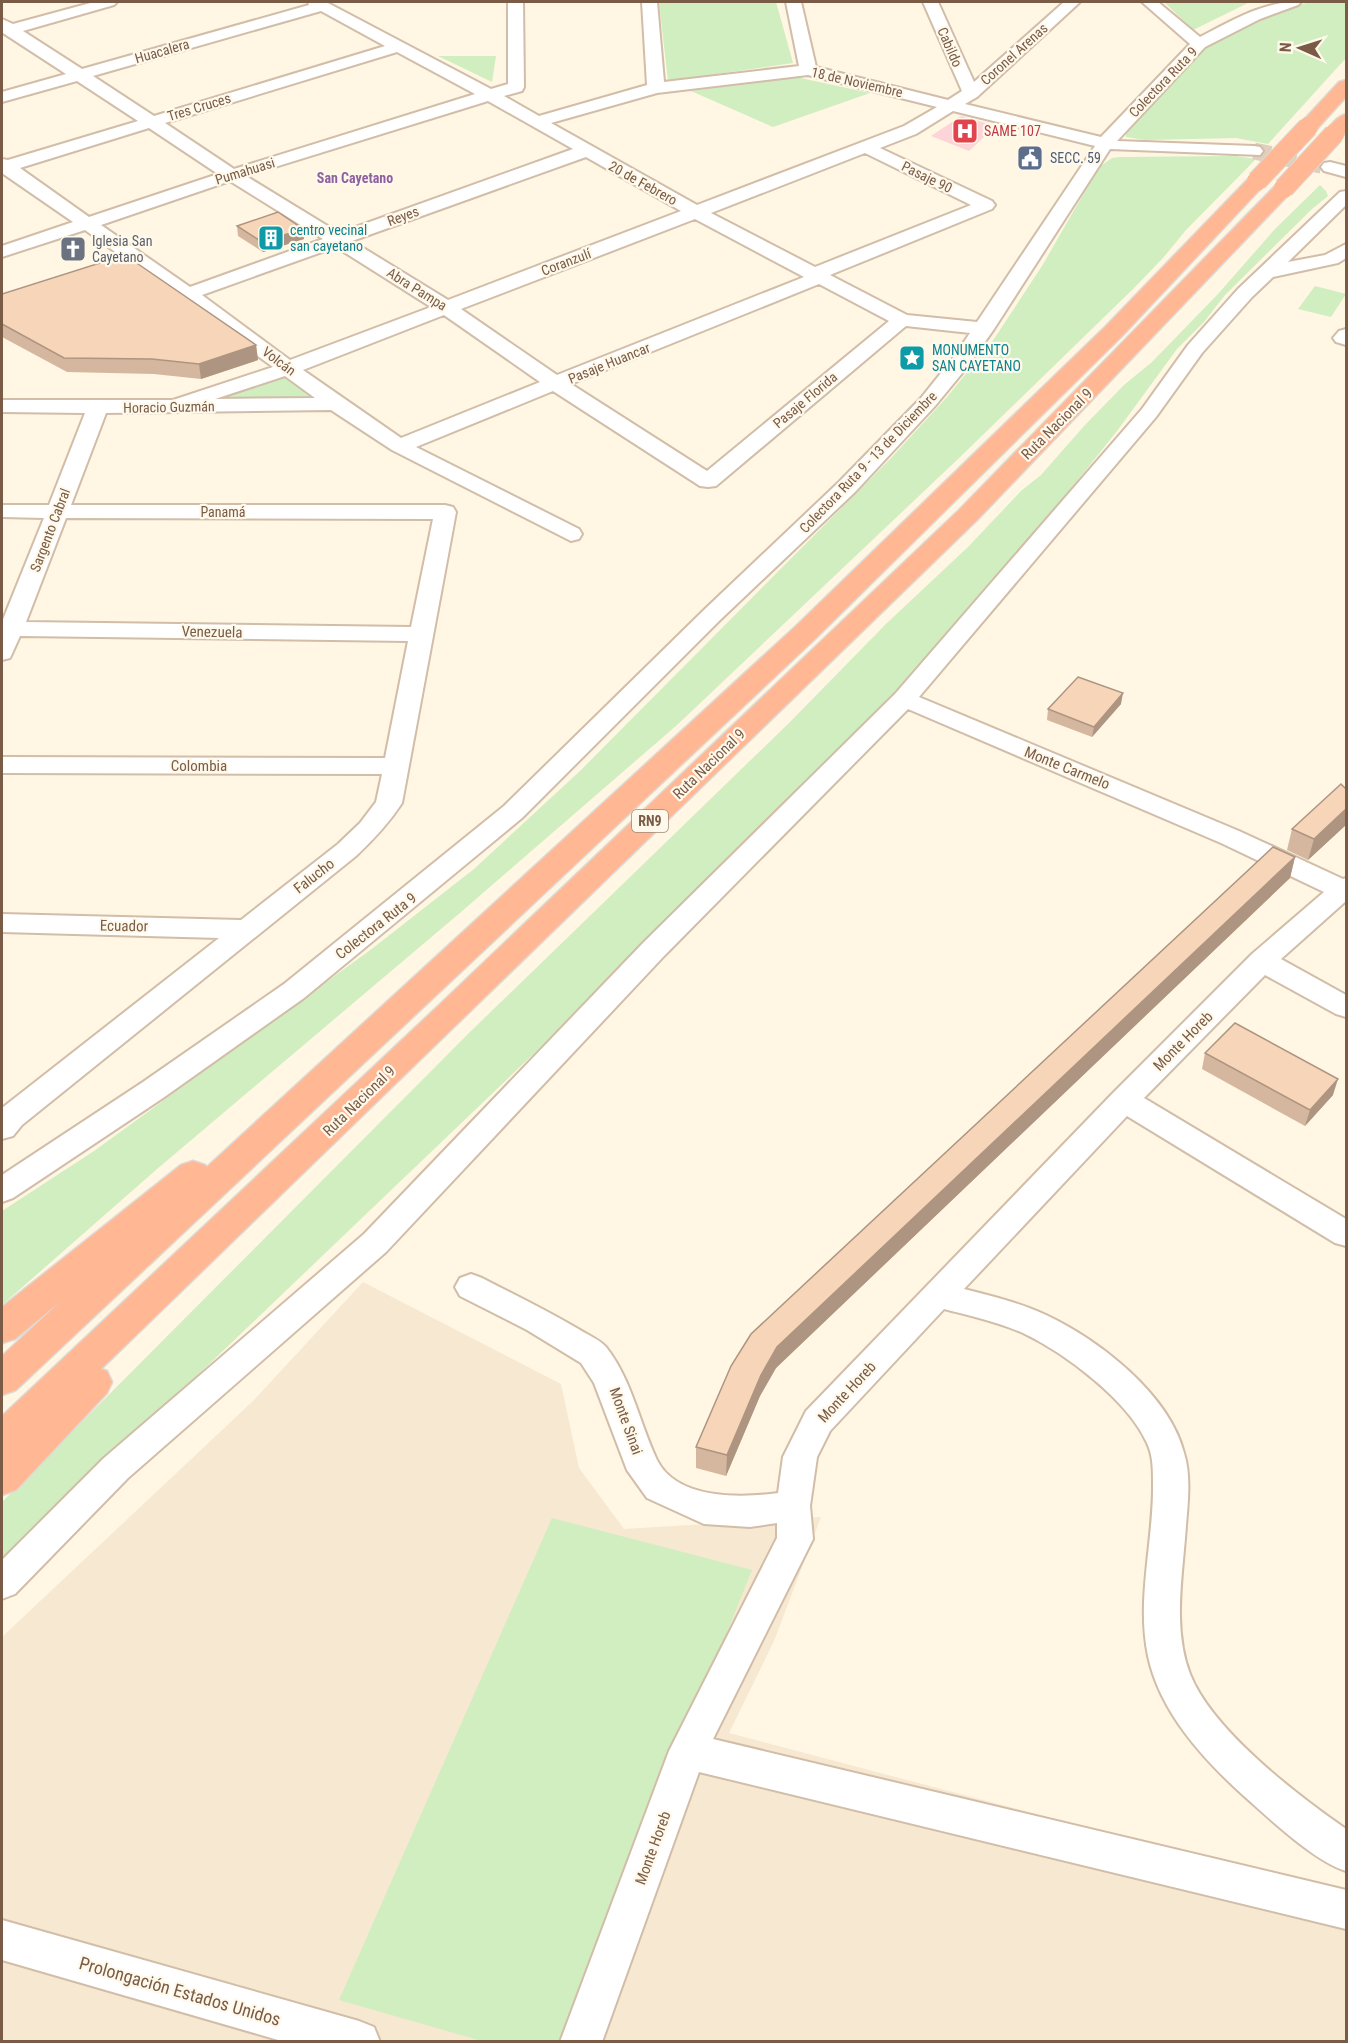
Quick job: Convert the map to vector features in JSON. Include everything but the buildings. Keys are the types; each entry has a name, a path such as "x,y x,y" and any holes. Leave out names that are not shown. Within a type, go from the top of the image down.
{"highway":[{"name":"Ruta Nacional 9","path":"2,1440 448,1016 968,515 1270,185 1308,127 1347,86"},
{"name":"Ruta Nacional 9","path":"2,1378 807,632 1114,331 1270,185 1340,127"},
{"path":"2,1478 114,1360 399,1086 448,1016"},
{"path":"2,1328 237,1140 294,1086 385,1023"}],"street":[{"path":"5,27 109,2"},
{"name":"Pumahuasi","path":"2,252 232,175 516,87 516,2"},
{"path":"649,2 656,88"},
{"path":"794,2 808,70"},
{"name":"Cabildo","path":"930,2 971,93"},
{"path":"1149,2 1199,44"},
{"name":"Colectora Ruta 9","path":"1105,143 1199,44 1254,16 1293,2"},
{"name":"20 de Febrero","path":"319,4 360,28 491,96 696,212 902,320 984,329"},
{"name":"Huacalera","path":"2,97 319,4"},
{"name":"Coronel Arenas","path":"953,105 971,93 1066,4"},
{"path":"360,28 364,10"},
{"name":"Abra Pampa","path":"5,27 232,175 447,308 556,384 708,481"},
{"name":"Tres Cruces","path":"3,166 397,47"},
{"name":"18 de Noviembre","path":"537,122 656,88 808,70 1105,143 1134,148 1218,148 1254,151"},
{"name":"Coranzulí","path":"172,407 289,368 867,148 910,130 953,105"},
{"name":"Colectora Ruta 9 - 13 de Diciembre","path":"712,615 847,487 928,402 961,362 984,329 1105,143"},
{"name":"Pasaje 90","path":"867,148 986,205"},
{"name":"Reyes","path":"188,294 585,151"},
{"name":"Volcán","path":"3,166 188,294 336,404 399,446 571,534"},
{"path":"2,1583 116,1468 375,1243 654,949 904,699 1149,413 1203,341 1245,293 1347,196"},
{"name":"Pasaje Huancar","path":"399,446 556,384 986,205"},
{"path":"1268,272 1331,259 1347,249"},
{"name":"Pasaje Florida","path":"708,481 902,320"},
{"name":"Horacio Guzmán","path":"2,406 172,407 336,404"},
{"name":"Sargento Cabral","path":"2,653 6,629 57,512 98,407"},
{"name":"Panamá","path":"2,511 445,512"},
{"name":"Falucho","path":"5,1120 347,850 369,829 389,803 445,512"},
{"name":"Colectora Ruta 9","path":"2,1190 244,1027 294,991 392,913 513,812 712,615"},
{"name":"Venezuela","path":"6,629 423,634"},
{"name":"Monte Carmelo","path":"904,699 1230,837 1345,889"},
{"name":"Colombia","path":"2,765 396,766"},
{"name":"Monte Horeb","path":"581,2042 688,1751 795,1539 793,1506 800,1457 818,1421 1124,1100 1262,962 1345,889"},
{"name":"Ecuador","path":"2,924 246,929"},
{"path":"1262,962 1347,1007"},
{"path":"1124,1100 1347,1234"},
{"name":"Monte Sinai","path":"471,1287 538,1321 593,1354 609,1378 644,1470 659,1488 704,1509 750,1512 793,1506"},
{"path":"938,1295 1000,1311 1045,1329 1090,1361 1140,1402 1167,1449 1170,1502 1162,1630 1173,1678 1204,1730 1266,1789 1320,1834 1347,1852"},
{"path":"688,1751 1347,1910"},
{"name":"Prolongación Estados Unidos","path":"2,1940 359,2042"}],"shaded area":[{"name":"SAME 107","path":"961,116 996,126 969,151 931,136"},
{"path":"363,1282 561,1384 579,1468 624,1529 821,1517 774,1641 729,1733 1346,1896 1346,2041 2,2042 2,1637 253,1401"}],"green space":[{"path":"659,2 776,2 793,63 668,81"},
{"path":"1164,2 1250,2 1193,30"},
{"path":"1309,2 1346,2 1346,58 1268,144 1236,138 1145,140 1126,137 1126,134 1169,83 1209,46 1250,23"},
{"path":"438,56 496,56 492,82"},
{"path":"796,77 870,93 773,127 691,91"},
{"path":"1235,156 1256,159 1186,230 1133,289 958,459 677,725 461,912 157,1169 2,1305 2,1211 94,1151 373,948 474,869 580,771 891,458 947,397 994,339 1042,266 1099,167 1112,158 1119,157"},
{"path":"1320,185 1328,196 1225,295 1204,322 1177,349 1117,431 956,633 658,935 2,1562 2,1502 470,1032 789,723 887,623 968,547 1021,491 1041,475 1085,425 1124,385 1152,362 1218,294 1275,229"},
{"path":"1315,286 1346,294 1331,317 1298,309"},
{"path":"285,376 313,399 211,400"},
{"path":"552,1518 752,1570 563,2041 482,2041 339,2000"}],"tunnel":[{"path":"1254,151 1330,167"}],"place":[{"name":"SAME 107","path":"965,131"},
{"name":"SECC. 59","path":"1030,158"},
{"name":"centro vecinal san cayetano","path":"271,238"},
{"name":"Iglesia San Cayetano","path":"73,249"},
{"name":"MONUMENTO SAN CAYETANO","path":"912,358"}],"district":[{"name":"San Cayetano","path":"355,178"}]}
